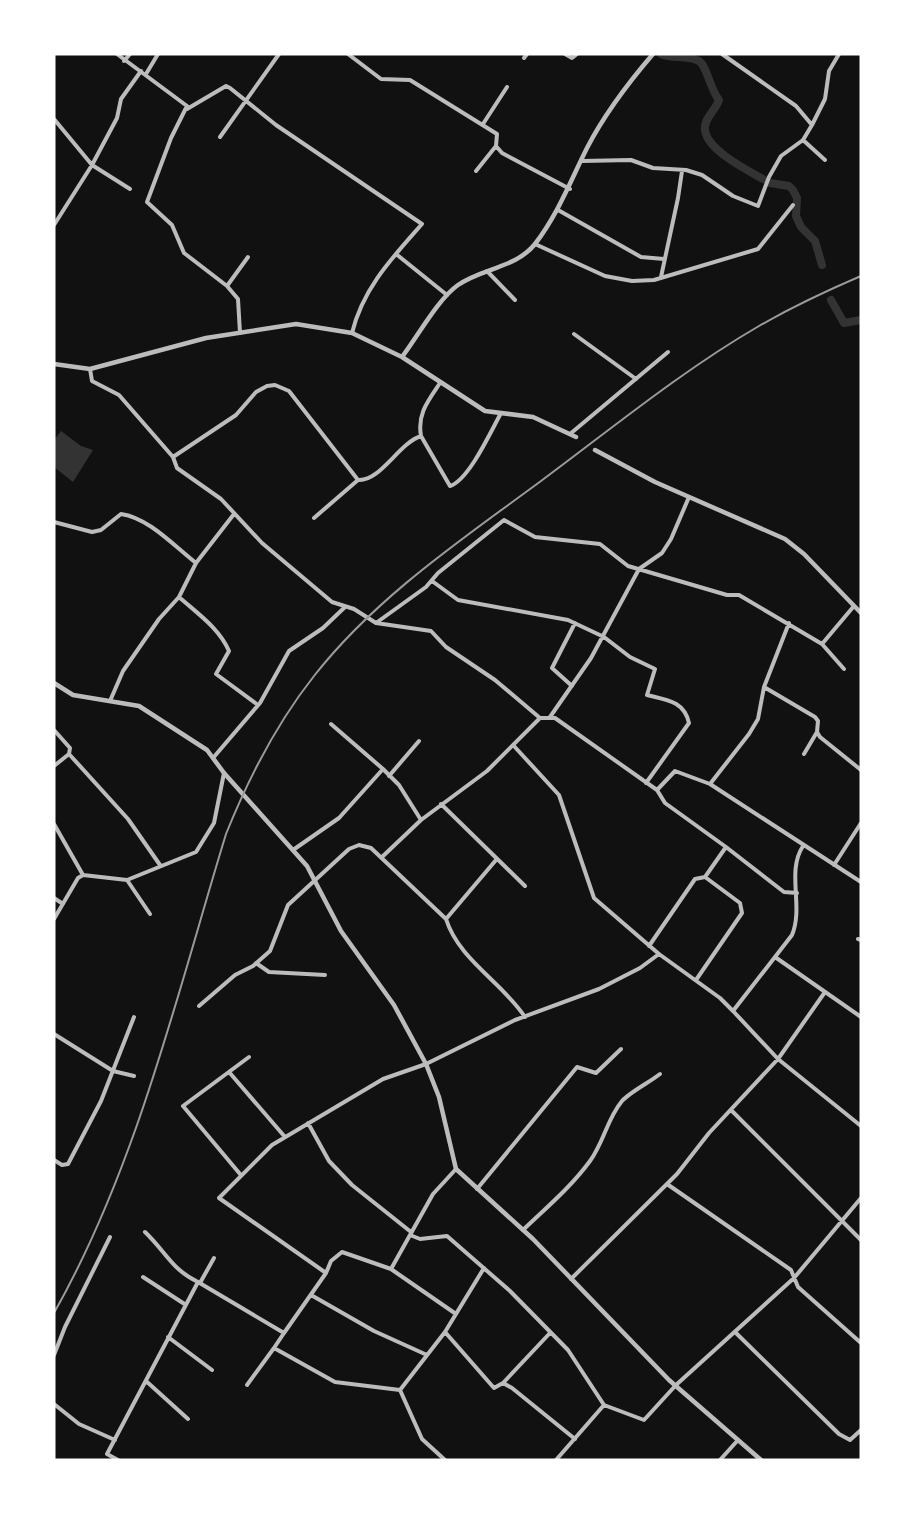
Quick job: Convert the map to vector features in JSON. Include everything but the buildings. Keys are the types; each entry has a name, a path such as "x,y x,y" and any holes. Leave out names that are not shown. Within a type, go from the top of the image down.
{"street":[{"path":"117,54 177,96 186,104 187,109"},
{"path":"124,61 130,54"},
{"path":"54,225 92,165 117,118 121,99 158,54"},
{"path":"219,138 246,103 250,91 279,54"},
{"path":"348,54 381,79 410,80 497,134 496,146 476,171"},
{"path":"565,54 572,58 577,54"},
{"path":"402,357 447,295 469,278 527,254 558,210 582,161 614,106 653,54"},
{"path":"722,54 796,106 813,125"},
{"path":"582,161 631,160 648,166 686,170 702,175 733,196 758,206 769,177 781,156 803,140 813,125 825,99 830,71 839,54"},
{"path":"240,333 238,299 227,286 184,253 172,225 147,202 171,138 187,109 226,86 246,103 422,224 396,254 358,308 352,333"},
{"path":"483,124 507,87"},
{"path":"54,119 92,165 130,189"},
{"path":"803,140 825,160"},
{"path":"496,146 502,153 570,189"},
{"path":"661,278 682,171"},
{"path":"535,244 618,280 643,281 661,278 758,249 793,205"},
{"path":"558,210 641,257 664,259"},
{"path":"396,254 447,295"},
{"path":"227,286 248,257"},
{"path":"487,271 515,300"},
{"path":"54,364 90,369 206,338 296,324 352,333 402,357 484,411 533,417 576,437"},
{"path":"574,334 636,379"},
{"path":"570,434 668,352"},
{"path":"90,369 92,381 119,395 173,457 177,468 221,499 262,543 332,602 345,606 376,623 431,632 446,647 495,680 540,718 555,718 657,790 665,803 784,892 797,893"},
{"path":"440,383 421,412 418,428 450,486 457,484 466,473 501,413"},
{"path":"173,457 236,415 256,392 267,386 275,385 289,391 357,480"},
{"path":"314,518 357,480 370,478 404,446 421,436"},
{"path":"595,450 689,497 784,539 804,554 855,605 861,614"},
{"path":"550,718 604,637 639,569 662,553 671,539 689,497"},
{"path":"54,522 92,532 101,530 121,514 128,515 149,527 196,563"},
{"path":"110,701 123,671 159,619 179,597 196,563 234,514"},
{"path":"376,623 406,603 504,520 535,537 600,544 618,560 639,569 727,595 739,595 822,644 844,669"},
{"path":"432,580 458,600 552,615 575,623 604,637 630,657 655,669 646,695 677,703 686,710 689,723 646,783"},
{"path":"179,597 217,630 229,651 216,674 258,705"},
{"path":"822,644 855,605"},
{"path":"213,758 258,705 289,651 323,628 345,606"},
{"path":"572,686 552,668 575,623"},
{"path":"710,784 754,726 761,709 764,687 789,624"},
{"path":"54,683 73,695 139,706 207,750 224,774 293,850 315,881 341,931 394,1005 426,1064 439,1097 456,1169 523,1230 676,1385 761,1460"},
{"path":"764,687 818,721 817,732 804,754"},
{"path":"382,857 421,820 487,771 540,718"},
{"path":"332,724 399,785 421,820"},
{"path":"54,730 69,744 69,754 128,819 159,865"},
{"path":"817,732 861,770"},
{"path":"389,776 419,741"},
{"path":"513,745 559,795 594,898 659,954 696,980 733,1011 778,1059 861,1126"},
{"path":"54,766 69,754"},
{"path":"293,850 339,818 382,769"},
{"path":"657,790 675,771 710,784 861,882"},
{"path":"54,919 78,878 83,875 127,880 198,850 214,823 224,774"},
{"path":"441,804 525,886"},
{"path":"834,864 861,823"},
{"path":"54,824 83,875"},
{"path":"199,1006 235,975 256,963 270,951 288,904 349,849 359,845 371,848 382,857 446,919 450,929 477,966 525,1017"},
{"path":"733,1011 775,957 797,924 795,861 803,846"},
{"path":"650,946 695,879 705,877 726,847"},
{"path":"446,919 496,860"},
{"path":"696,980 742,913 743,908 740,903 705,877"},
{"path":"127,880 150,914"},
{"path":"54,898 63,904"},
{"path":"326,1273 219,1198 240,1174 285,1137 383,1079 426,1064 525,1017 599,989 640,968 659,954"},
{"path":"775,957 861,1017"},
{"path":"256,963 269,972 325,975"},
{"path":"571,1279 667,1184 778,1059 825,992"},
{"path":"54,1160 62,1166 68,1164 113,1071 134,1017"},
{"path":"54,1034 113,1071 134,1076"},
{"path":"477,1189 577,1067 596,1073 621,1049"},
{"path":"240,1174 183,1106 249,1057"},
{"path":"230,1072 285,1137"},
{"path":"523,1230 573,1183 591,1160 604,1141 609,1122 624,1099 660,1074"},
{"path":"731,1110 861,1240"},
{"path":"308,1123 329,1161 351,1185 410,1234 420,1239 447,1236 484,1268 550,1333 582,1368 604,1406 644,1420 676,1385 736,1334 794,1278 861,1198"},
{"path":"391,1269 433,1194 456,1169"},
{"path":"667,1184 791,1270 798,1287 861,1343"},
{"path":"145,1232 167,1255 174,1268 284,1333"},
{"path":"54,1355 65,1327 110,1237"},
{"path":"247,1385 326,1273 331,1261 342,1252 391,1269 456,1314"},
{"path":"118,1460 107,1454 168,1337 214,1258"},
{"path":"400,1390 445,1332 484,1268"},
{"path":"143,1277 186,1305"},
{"path":"311,1295 374,1331 427,1355"},
{"path":"445,1332 494,1388 503,1383 550,1333"},
{"path":"736,1334 839,1434 850,1440 861,1430"},
{"path":"168,1337 212,1370"},
{"path":"274,1348 336,1382 400,1390"},
{"path":"146,1381 188,1419"},
{"path":"503,1383 574,1438"},
{"path":"400,1390 422,1439 447,1460"},
{"path":"54,1404 79,1424 115,1440"},
{"path":"556,1460 604,1406"},
{"path":"720,1460 738,1440"}],"shaded area":[{"path":"61,431 81,446 93,450 73,482 54,467 54,440"}],"waterway":[{"path":"661,54 695,59 702,64 719,100 706,122 707,137 729,159 763,179"},
{"path":"770,183 789,186 793,190 797,198 796,216 801,227 815,241 822,265"},
{"path":"831,300 844,323 861,320"}],"railway":[{"path":"54,1313 83,1257 132,1139 172,1017 226,834 264,752 287,713 314,676 364,620 421,571 648,400 703,361 759,326 861,276"}]}
